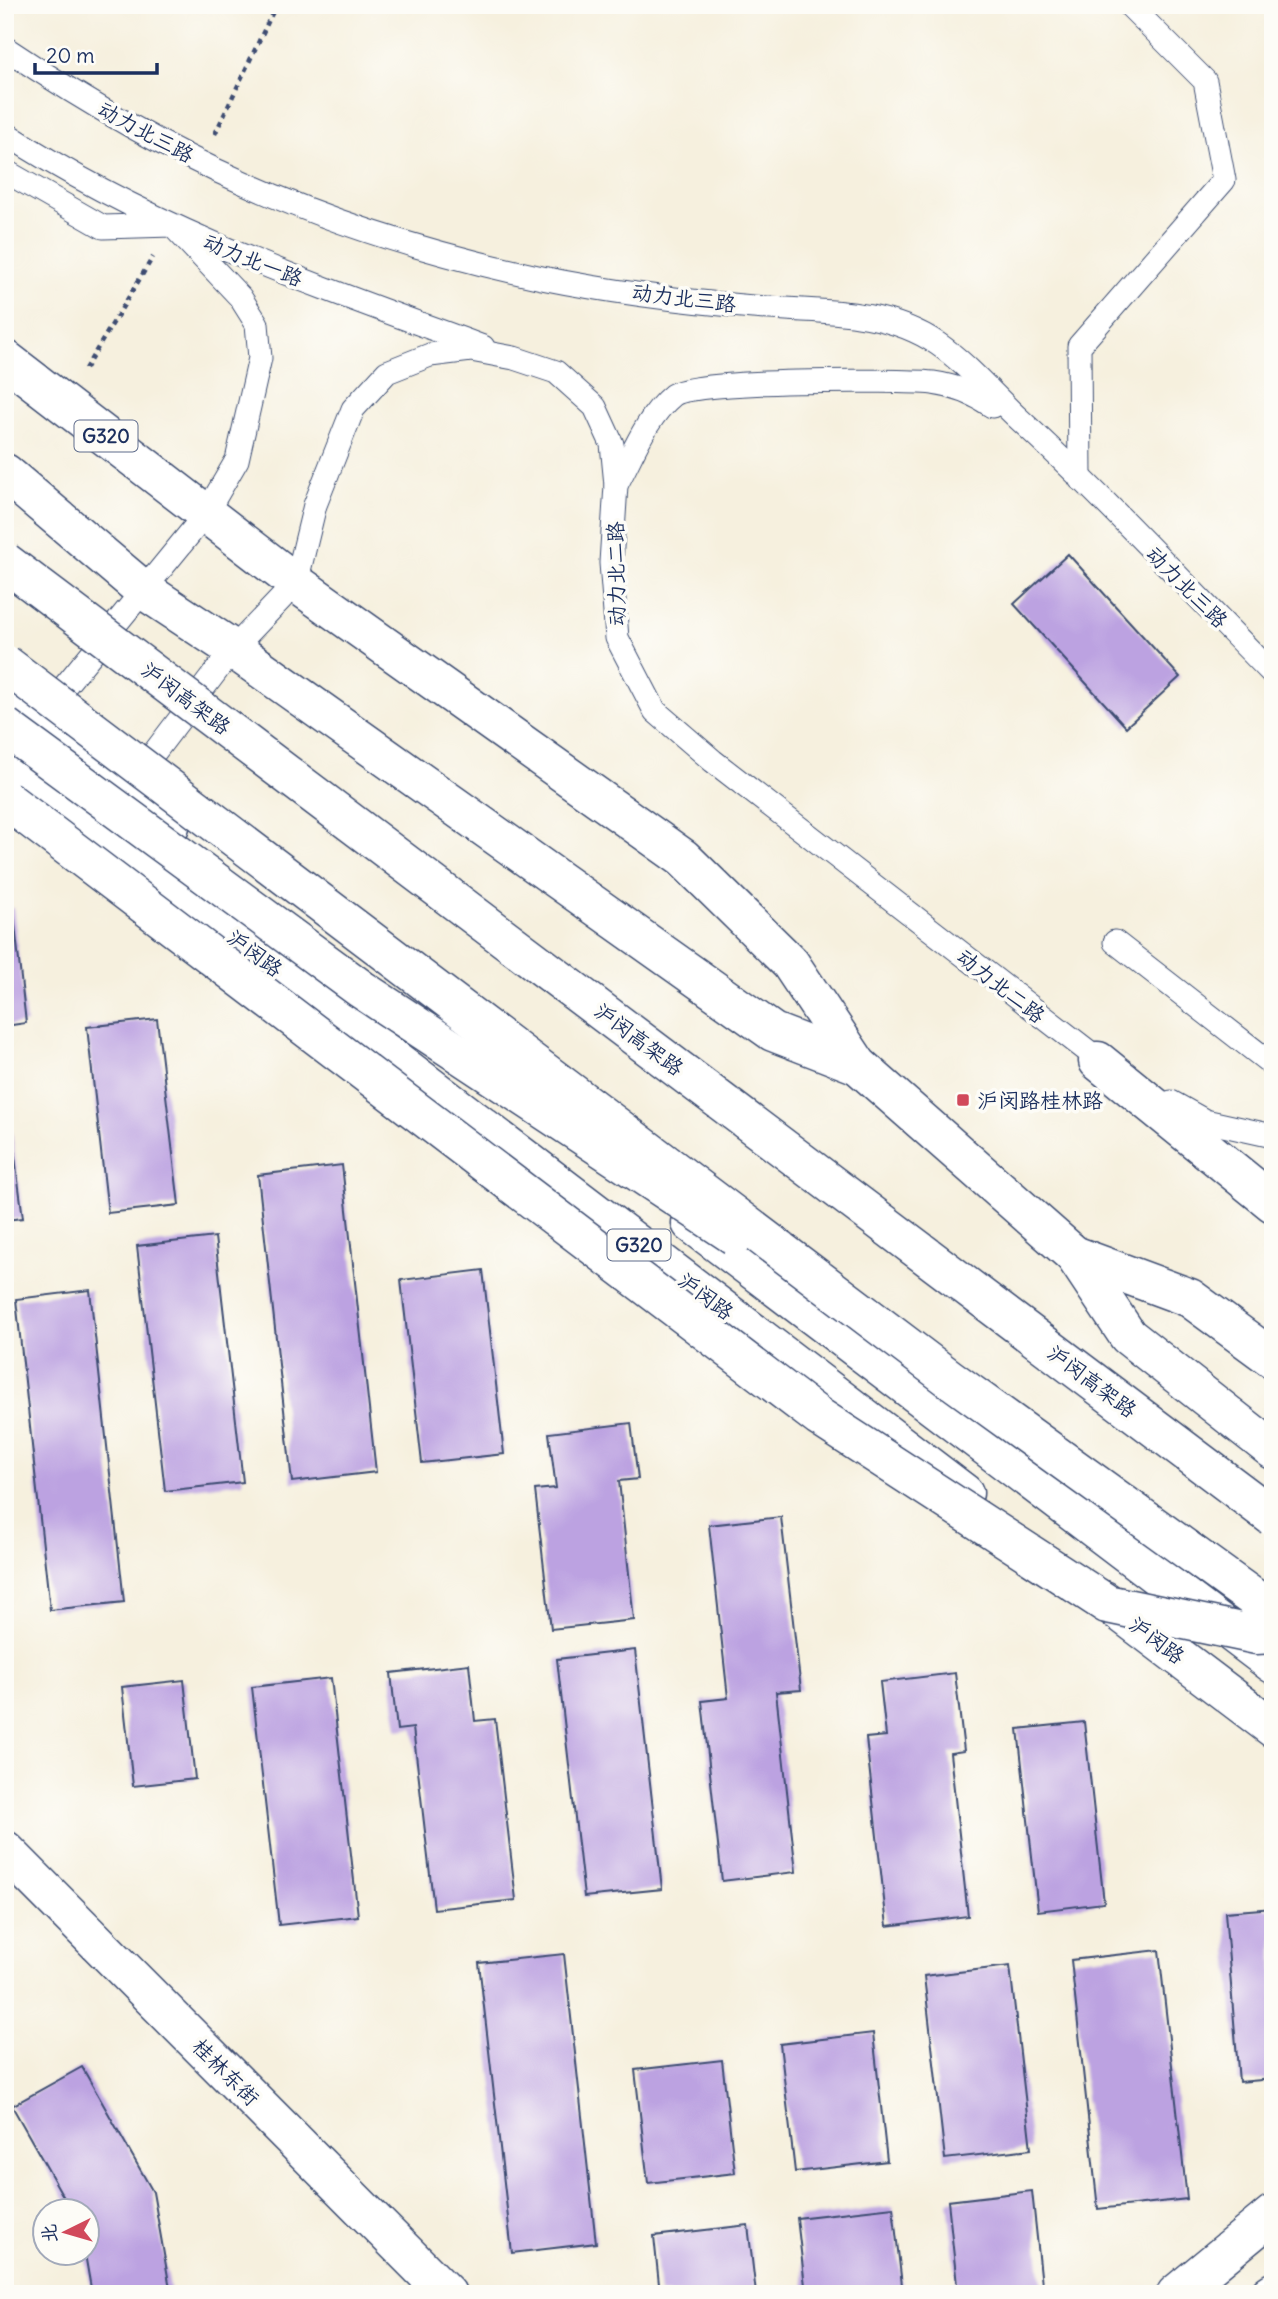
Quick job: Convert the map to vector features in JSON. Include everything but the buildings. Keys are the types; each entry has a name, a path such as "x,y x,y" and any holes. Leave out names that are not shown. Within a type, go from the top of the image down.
{"main road":[{"name":"G320","path":"5,359 296,583 683,858 790,963 858,1065 1074,1255 1128,1336 1273,1450"},
{"name":"G320","path":"5,473 142,589 233,649 773,1032 858,1065"},
{"name":"沪闵高架路","path":"5,562 1273,1517"},
{"path":"5,664 949,1378 1273,1612"},
{"name":"G320","path":"5,700 20,725 125,791 1273,1664"},
{"path":"20,725 361,989 949,1378"},
{"name":"沪闵路","path":"5,763 1273,1728"},
{"path":"5,799 820,1417 1107,1604 1256,1635 1273,1634"},
{"path":"1098,1061 1269,1200"},
{"name":"G320","path":"1074,1255 1191,1298 1273,1359"},
{"path":"1099,1534 1202,1674"},
{"name":"桂林东街","path":"5,1850 447,2294"},
{"path":"1176,2294 1273,2214"}],"lane":[{"path":"1080,479 1079,346 1224,180 1206,81 1129,5"},
{"name":"动力北三路","path":"5,48 135,127 241,182 340,221 442,253 544,278 648,295 751,307 857,314 899,325 938,344 1044,442 1273,674"},
{"name":"动力北一路","path":"5,133 118,200 218,248 514,358"},
{"path":"5,172 103,227 172,226 240,297 257,324 260,358 237,460 205,515 20,725"},
{"name":"动力北二路","path":"125,791 233,649 296,583 316,505 353,409 387,372 430,355 471,350 514,358 556,372 595,407 612,444 617,485 611,563 617,638 654,711 723,770 1098,1061 1206,1121 1273,1136"},
{"path":"617,485 654,415 675,393 747,382 934,383 975,394 1044,442"},
{"path":"1115,942 1273,1065"}],"place":[{"name":"沪闵路桂林路","path":"963,1100"}]}
